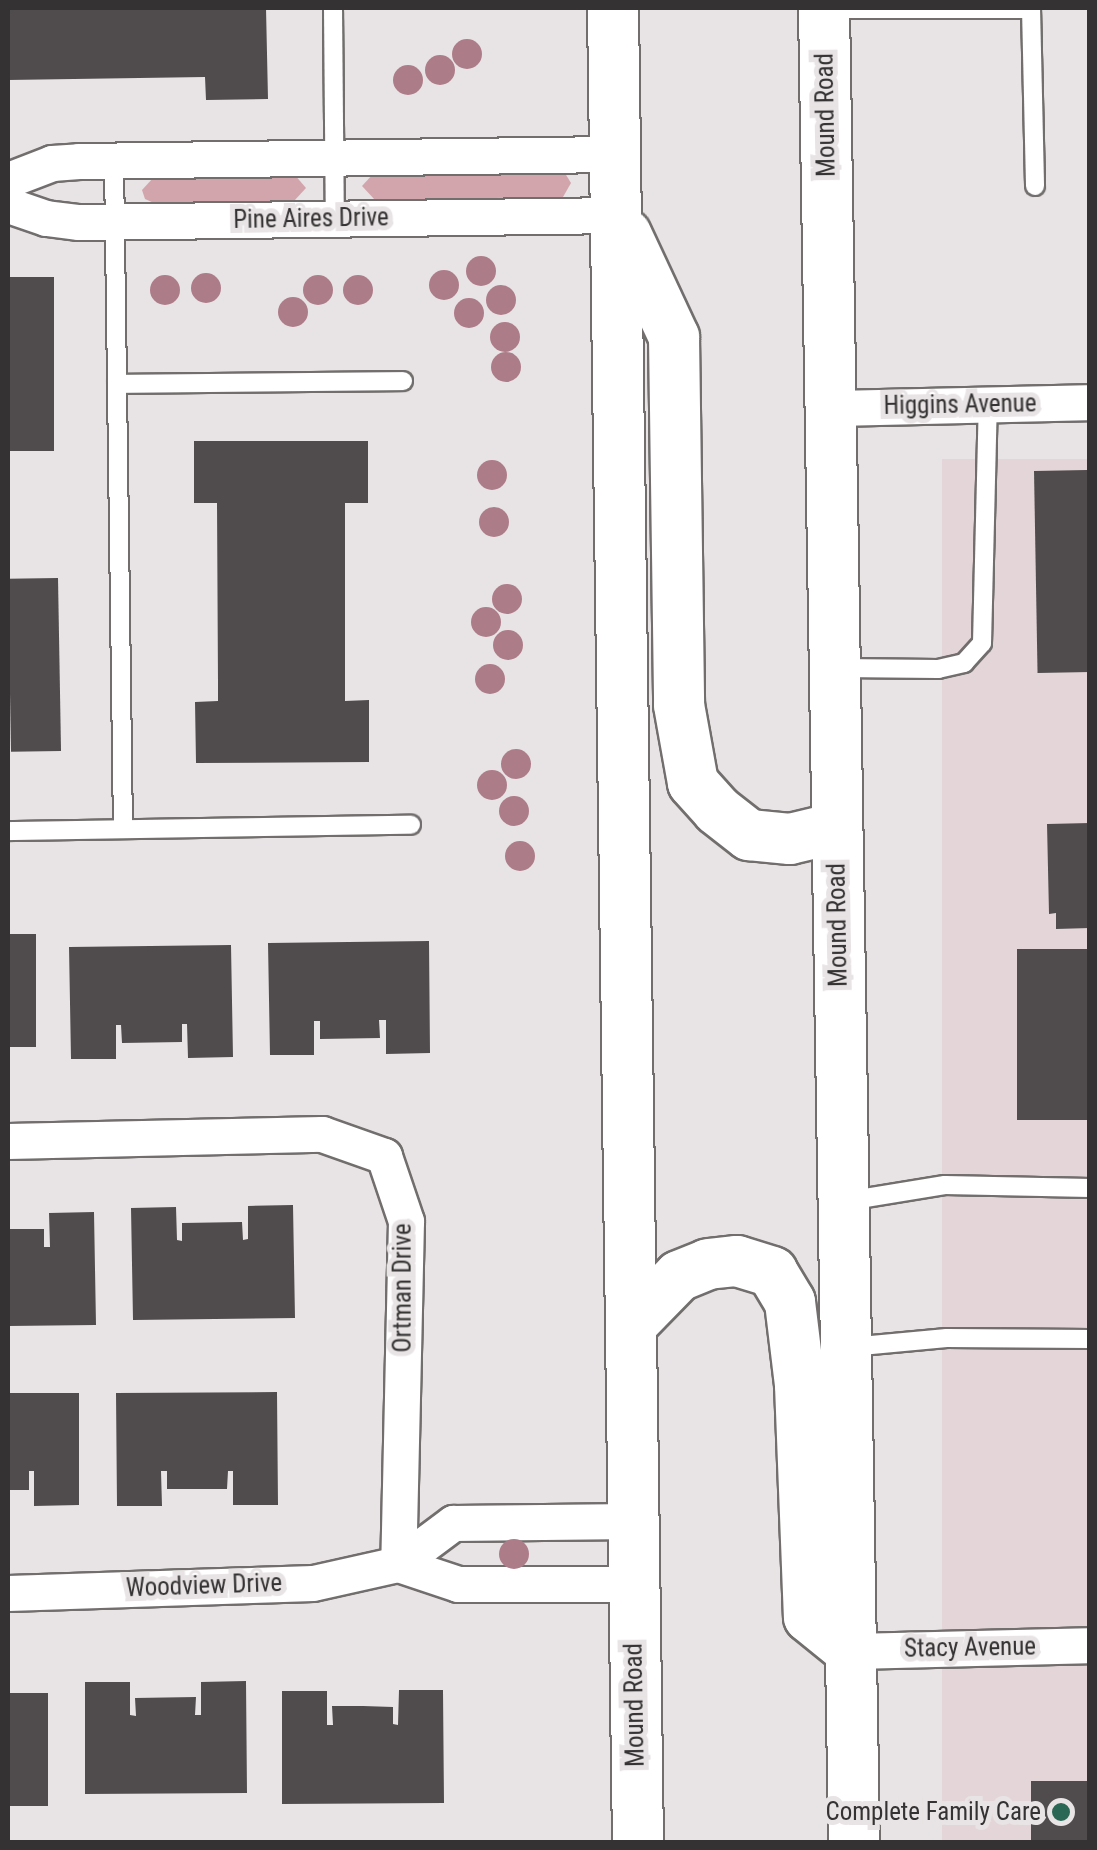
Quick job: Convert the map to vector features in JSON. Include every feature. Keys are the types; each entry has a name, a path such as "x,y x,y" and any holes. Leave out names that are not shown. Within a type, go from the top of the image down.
{"main road":[{"name":"Mound Road","path":"614,8 638,1842"},
{"name":"Mound Road","path":"824,8 854,1842"},
{"path":"618,216 674,337 679,705 693,782 717,810 749,835 790,839 836,828"},
{"path":"632,1324 679,1276 708,1264 737,1260 772,1272 790,1302 800,1385 809,1617 850,1651"}],"street":[{"path":"8,180 52,163 114,160 616,154"},
{"name":"Pine Aires Drive","path":"8,205 46,218 115,222 618,216"},
{"name":"Higgins Avenue","path":"831,408 1090,402"},
{"name":"Ortman Drive","path":"8,1140 322,1134 384,1156 406,1221 398,1564"},
{"name":"Woodview Drive","path":"8,1593 312,1582 398,1564 453,1523 633,1521"},
{"path":"398,1564 458,1584 633,1584"},
{"name":"Stacy Avenue","path":"850,1651 1090,1645"}],"lane":[{"path":"333,8 335,219"},
{"path":"824,8 1031,8 1036,186"},
{"path":"114,160 122,829"},
{"path":"117,384 403,381"},
{"path":"834,668 938,668 964,663 982,642 988,404"},
{"path":"8,831 412,825"},
{"path":"842,1202 945,1185 1090,1188"},
{"path":"845,1347 947,1338 1090,1339"}],"shaded area":[{"path":"563,170 571,183 563,197 375,200 362,186 374,173"},
{"path":"294,174 306,188 294,201 154,203 145,199 142,190 154,177"},
{"path":"942,459 1089,459 1089,1842 942,1842"}],"building":[{"path":"8,8 266,8 268,99 206,100 205,77 8,80"},
{"path":"8,277 54,277 54,451 8,451"},
{"path":"194,441 368,441 368,503 345,503 345,701 369,700 369,762 196,763 195,702 218,701 217,503 194,503"},
{"path":"1087,470 1090,672 1038,673 1034,471"},
{"path":"58,578 61,751 11,752 8,579"},
{"path":"1090,823 1090,928 1056,929 1056,913 1049,914 1047,824"},
{"path":"8,934 36,934 36,1047 8,1047"},
{"path":"429,941 430,1053 386,1054 386,1020 379,1020 380,1038 320,1039 320,1021 314,1021 314,1055 270,1055 268,943"},
{"path":"231,945 233,1057 188,1058 187,1024 182,1024 182,1042 122,1043 121,1025 116,1025 116,1059 71,1059 69,947"},
{"path":"1017,949 1090,949 1090,1120 1017,1120"},
{"path":"293,1205 295,1318 133,1320 131,1208 176,1207 177,1240 182,1241 182,1223 242,1222 243,1240 248,1239 248,1206"},
{"path":"94,1212 96,1325 8,1326 8,1229 44,1229 44,1247 50,1247 49,1213"},
{"path":"277,1392 278,1505 233,1505 233,1471 228,1471 227,1489 167,1489 167,1471 161,1471 162,1506 117,1506 116,1393"},
{"path":"8,1393 79,1393 79,1505 34,1506 34,1471 29,1471 29,1490 8,1490"},
{"path":"246,1681 247,1793 85,1794 85,1682 130,1682 130,1715 136,1716 135,1698 196,1697 195,1715 201,1715 201,1682"},
{"path":"399,1690 443,1690 444,1803 282,1804 282,1691 327,1691 327,1725 333,1725 332,1706 363,1706 393,1707 393,1724 398,1725"},
{"path":"8,1693 48,1693 48,1806 8,1806"},
{"name":"Complete Family Care","path":"1031,1781 1090,1781 1090,1842 1031,1842"}],"place":[{"name":"Complete Family Care","path":"1061,1812"}]}
